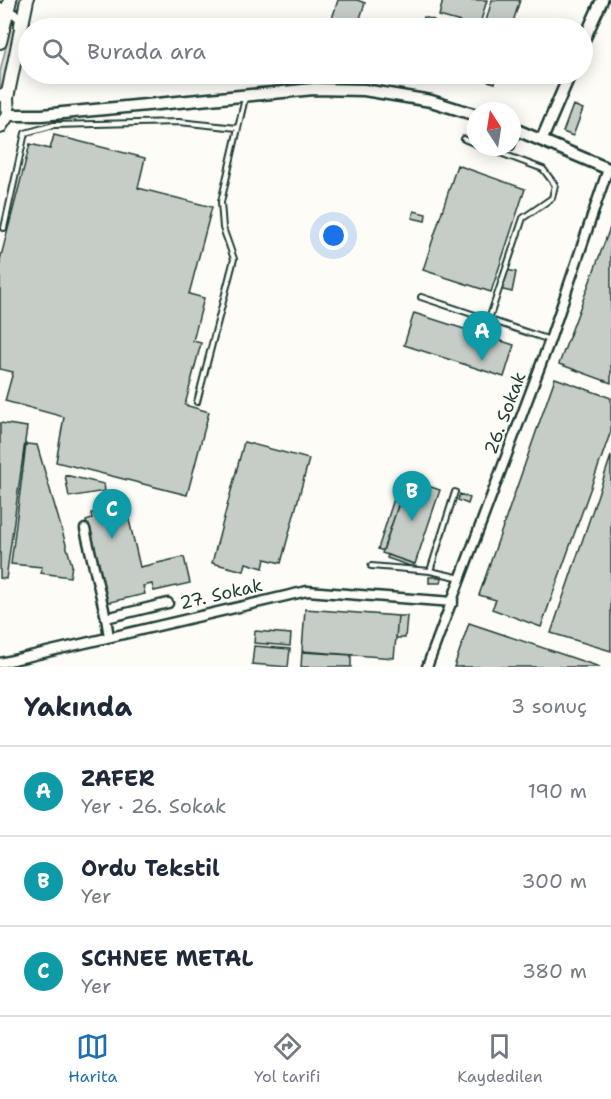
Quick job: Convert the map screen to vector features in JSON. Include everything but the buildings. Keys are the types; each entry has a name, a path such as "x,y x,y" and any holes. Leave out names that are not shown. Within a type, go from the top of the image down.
{"main road":[{"path":"23,18 27,0"},
{"path":"0,42 6,6"},
{"path":"0,127 8,115 3,96 18,40"}],"street":[{"path":"593,20 602,0"},
{"path":"6,6 18,18"},
{"path":"17,45 18,37"},
{"path":"542,139 566,84"},
{"path":"8,115 42,115 314,89 364,90 430,101 467,112"},
{"path":"521,131 609,170"},
{"name":"26. Sokak","path":"427,667 550,340 609,170"},
{"path":"85,529 109,637"},
{"name":"27. Sokak","path":"0,663 307,591 453,602"},
{"path":"106,618 168,603"}],"lane":[{"path":"197,402 234,259 223,228 221,202 246,94"},
{"path":"4,228 26,134 54,125 179,122 237,128"},
{"path":"489,320 524,218 552,198 555,185 543,169 509,156"},
{"path":"421,297 550,340"},
{"path":"430,572 455,492"},
{"path":"371,566 462,578"}],"shaded area":[{"path":"13,17 17,20 5,88 0,86 0,72"}],"place":[{"name":"ZAFER","path":"482,361"},
{"name":"Ordu Tekstil","path":"412,521"},
{"name":"SCHNEE METAL","path":"112,539"}]}
